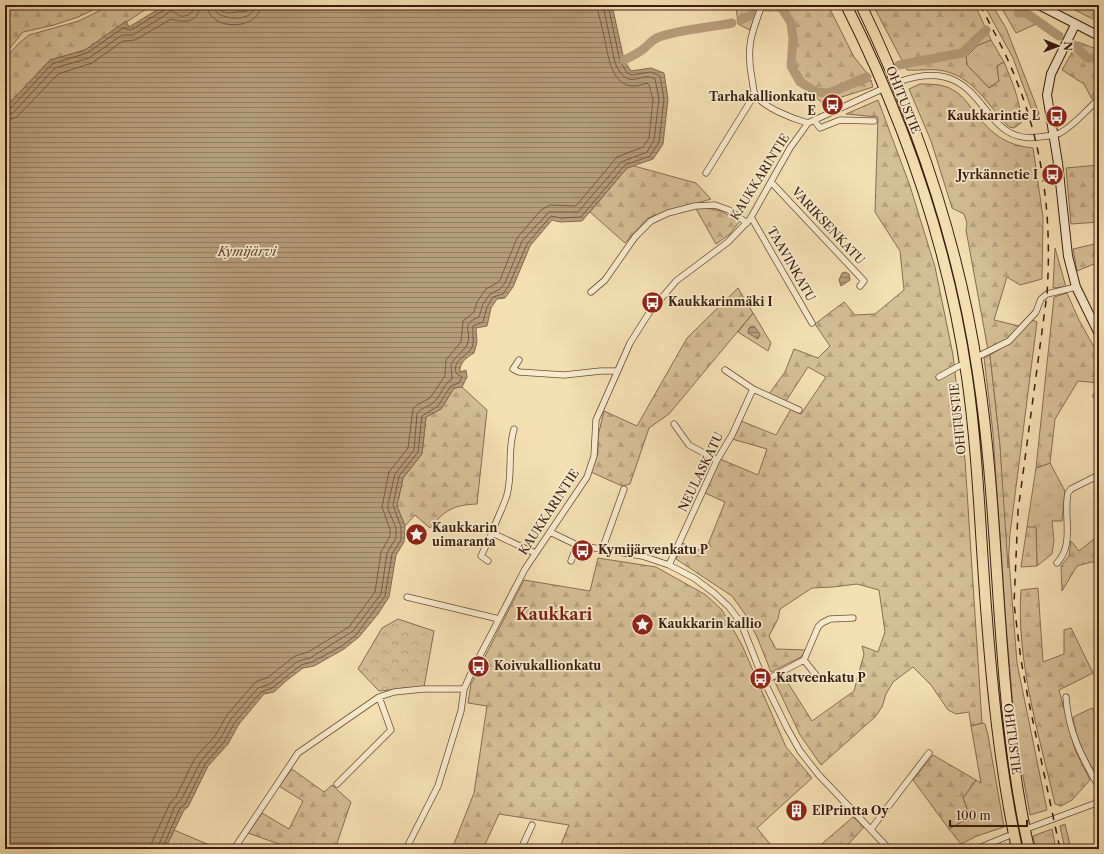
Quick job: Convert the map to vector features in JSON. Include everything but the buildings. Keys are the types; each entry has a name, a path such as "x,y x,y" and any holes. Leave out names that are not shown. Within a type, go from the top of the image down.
{"highway":[{"name":"OHITUSTIE","path":"846,5 893,104 913,160 933,221 956,315 967,375 972,419 987,621 999,744 1017,849"},
{"name":"OHITUSTIE","path":"860,5 880,45 925,155 944,217 970,326 978,373 988,471 1003,673 1010,743 1029,849"}],"street":[{"path":"762,5 751,35 749,57 755,94 769,106 782,114 811,122 820,128 840,120 874,121"},
{"path":"1039,5 1075,25 1099,36"},
{"path":"1075,25 1059,55 1049,82 1048,106 1058,163 1068,256 1076,287 1099,334"},
{"path":"901,81 929,74 942,75 955,80 967,88 1000,127 1008,133 1023,137 1036,138 1059,134 1071,126 1099,99"},
{"name":"KAUKKARINTIE","path":"406,849 438,786 461,711 464,689 535,553 587,477 592,465 596,420 630,343 649,313 676,281 728,242 752,217 790,148 811,122 880,90"},
{"path":"706,173 755,94"},
{"name":"VARIKSENKATU","path":"771,182 864,281 860,286"},
{"path":"591,292 605,280 635,237 651,221 668,213 694,206 715,204 729,210 747,222"},
{"name":"TAAVINKATU","path":"752,217 812,322"},
{"path":"981,355 1009,341 1036,312 1041,299 1047,294 1076,287"},
{"path":"519,360 513,369 519,372 564,375 601,371 617,371"},
{"path":"939,377 959,366"},
{"path":"725,370 753,389 799,410"},
{"name":"NEULASKATU","path":"669,565 753,389"},
{"path":"674,424 682,438 689,445 718,460"},
{"path":"488,561 481,556 492,533 506,495 510,474 509,445 514,429"},
{"path":"1057,563 1066,550 1068,493 1071,489 1099,475"},
{"path":"602,550 624,489"},
{"path":"550,532 577,545 642,556 669,565 694,578 729,606 741,623 764,681 786,728 800,750 818,774 889,849"},
{"path":"492,533 535,553"},
{"path":"571,561 577,545"},
{"path":"407,597 500,619"},
{"path":"764,681 804,660 818,627 822,622 830,619 853,618"},
{"path":"804,660 819,680"},
{"path":"234,849 298,753 379,697 394,692 423,688 464,689"},
{"path":"337,784 391,730 379,697"},
{"path":"1066,697 1075,740 1089,771 1099,786"},
{"path":"871,829 929,753"},
{"path":"1029,828 1099,802"},
{"path":"521,849 532,824"},
{"path":"976,849 1008,836"}],"green space":[{"path":"38,5 103,5 78,17 54,25 23,32 5,54 5,8"},
{"path":"111,5 152,5 85,50 50,60 5,108 5,59 18,44 29,35 79,21"},
{"path":"736,5 759,5 750,30 738,24"},
{"path":"782,5 828,5 854,57 867,73 827,90 816,88 804,80 794,64 797,38 793,21"},
{"path":"873,5 975,5 991,40 978,45 966,57 967,65 989,88 999,81 997,66 1004,62 1018,99 1021,123 1014,128 1009,127 973,86 955,75 939,70 907,70"},
{"path":"984,5 992,5 1006,28 1039,113 1036,121 1013,58"},
{"path":"1000,5 1015,5 1036,24 1016,33"},
{"path":"1065,5 1099,5 1099,22"},
{"path":"991,40 1004,62 997,66 999,81 989,88 967,65 966,57 978,45"},
{"path":"1078,42 1099,50 1099,94 1092,99 1084,84 1062,70"},
{"path":"871,80 873,87 823,103 812,95 834,95"},
{"path":"920,84 942,85 953,90 964,98 991,131 1013,144 1033,148 1043,217 1042,279 1020,285 1007,277 994,320 1019,326 1007,340 988,350 966,230 967,223 964,214 952,208 931,141 909,89"},
{"path":"878,100 910,186 935,267 953,355 965,460 982,723 971,726 969,712 956,714 948,710 931,685 913,667 893,682 886,694 882,707 875,717 821,765 800,735 774,680 783,675 812,721 854,691 864,654 862,646 878,652 885,632 879,590 857,584 812,588 780,609 778,619 769,636 776,649 806,650 801,657 771,672 757,637 745,614 732,596 676,559 682,543 705,552 725,502 705,493 720,459 758,475 767,449 732,439 741,421 776,435 791,409 801,414 826,377 808,367 786,401 769,394 785,372 794,349 818,358 830,346 815,324 844,302 855,315 875,314 904,290 900,251 875,212 878,117 846,114"},
{"path":"1099,165 1099,222 1071,224 1066,168"},
{"path":"634,166 696,183 711,199 648,218 625,243 590,212 627,168"},
{"path":"705,208 721,211 739,222 730,234 716,244 696,209"},
{"path":"1099,243 1099,262 1077,271 1073,249"},
{"path":"1055,248 1066,287 1053,288"},
{"path":"738,288 753,313 669,414 649,428 630,484 622,486 591,472 598,453 598,436 604,411 637,426 687,338"},
{"path":"1067,293 1079,320 1099,356 1099,383 1078,381 1055,419 1050,463 1036,468 1054,297"},
{"path":"753,313 771,343 768,351 738,332"},
{"path":"1032,320 1037,322 1010,534 1008,568 1000,445 990,355 1012,341"},
{"path":"990,355 1000,445 1017,663 1047,810 1030,815 1017,743 1013,706 993,433 984,358"},
{"path":"462,387 487,410 477,504 456,507 450,510 440,517 430,528 415,515 405,526 397,506 403,478 422,454 426,417 441,409 454,388"},
{"path":"1050,463 1065,491 1062,521 1052,521 1054,540 1052,554 1037,566 1036,528 1027,527 1036,468"},
{"path":"1027,527 1036,527 1037,566 1021,567"},
{"path":"1099,535 1099,563 1091,562 1077,566 1062,591 1061,566 1069,556 1071,541 1079,551"},
{"path":"598,558 656,567 706,595 722,610 742,645 786,747 812,778 757,828 774,849 559,849 569,825 499,814 483,849 452,849 474,793 487,706 468,703 471,684 524,580 590,591"},
{"path":"1038,588 1043,662 1064,654 1064,630 1071,628 1093,673 1059,690 1075,750 1090,780 1072,800 1061,806 1055,804 1042,751 1030,698 1022,644 1020,617 1021,590"},
{"path":"398,619 434,631 424,687 379,691 358,669 382,628"},
{"path":"1092,708 1099,722 1099,778 1082,749 1076,733 1073,717"},
{"path":"982,723 985,724 988,735 1004,827 977,836 961,844 949,829 970,817 963,798 976,780 981,783 971,726"},
{"path":"933,755 976,780 963,798 970,817 949,829 913,780"},
{"path":"292,769 324,792 332,785 351,802 335,849 327,849 321,845 319,849 293,849 248,833 262,813 289,829 303,801 279,786"},
{"path":"853,817 864,827 844,849 816,849"},
{"path":"1065,824 1071,849 1065,849 1060,826"},
{"path":"1052,829 1056,849 1036,849 1033,836"},
{"path":"174,830 219,849 165,849"}],"water":[{"name":"Kymijärvi","path":"165,5 189,7 216,5 227,9 252,5 612,5 624,60 631,71 651,68 664,73 668,99 663,144 653,159 627,168 582,221 560,222 552,220 530,246 513,287 505,298 497,299 491,308 487,326 476,328 477,342 474,353 464,361 460,369 460,372 466,370 467,377 462,387 454,388 441,409 426,417 422,454 403,478 397,506 405,526 404,542 396,555 389,597 378,614 359,637 344,649 314,666 303,668 274,692 264,694 239,724 228,744 208,766 165,849 5,849 5,108 50,60 85,50 126,21 129,27"},
{"path":"845,272 849,274 850,280 841,286 839,280 842,273"},
{"path":"754,326 760,334 758,339 748,333 749,328"}],"waterway":[{"path":"766,7 779,7 783,10 791,23 793,39 791,66 800,82 816,92 829,93 867,77"},
{"path":"1018,13 1026,13 1059,36"},
{"path":"741,20 753,14"},
{"path":"624,60 640,51 656,38 686,30 732,23"},
{"path":"899,65 962,53 986,30"},
{"path":"1074,45 1087,58 1099,58"}],"railway":[{"path":"980,5 1009,62 1026,108 1040,160 1047,213 1047,294 1018,511 1014,604 1021,660 1028,698 1060,849"}],"place":[{"name":"Tarhakallionkatu E","path":"832,104"},
{"name":"Kaukkarintie L","path":"1056,116"},
{"name":"Jyrkännetie I","path":"1053,175"},
{"name":"Kaukkarinmäki I","path":"653,302"},
{"name":"Kaukkarin uimaranta","path":"416,535"},
{"name":"Kymijärvenkatu P","path":"583,550"},
{"name":"Kaukkarin kallio","path":"643,624"},
{"name":"Koivukallionkatu","path":"478,666"},
{"name":"Katveenkatu P","path":"760,678"},
{"name":"ElPrintta Oy","path":"796,811"}],"district":[{"name":"Kaukkari","path":"554,614"}]}
